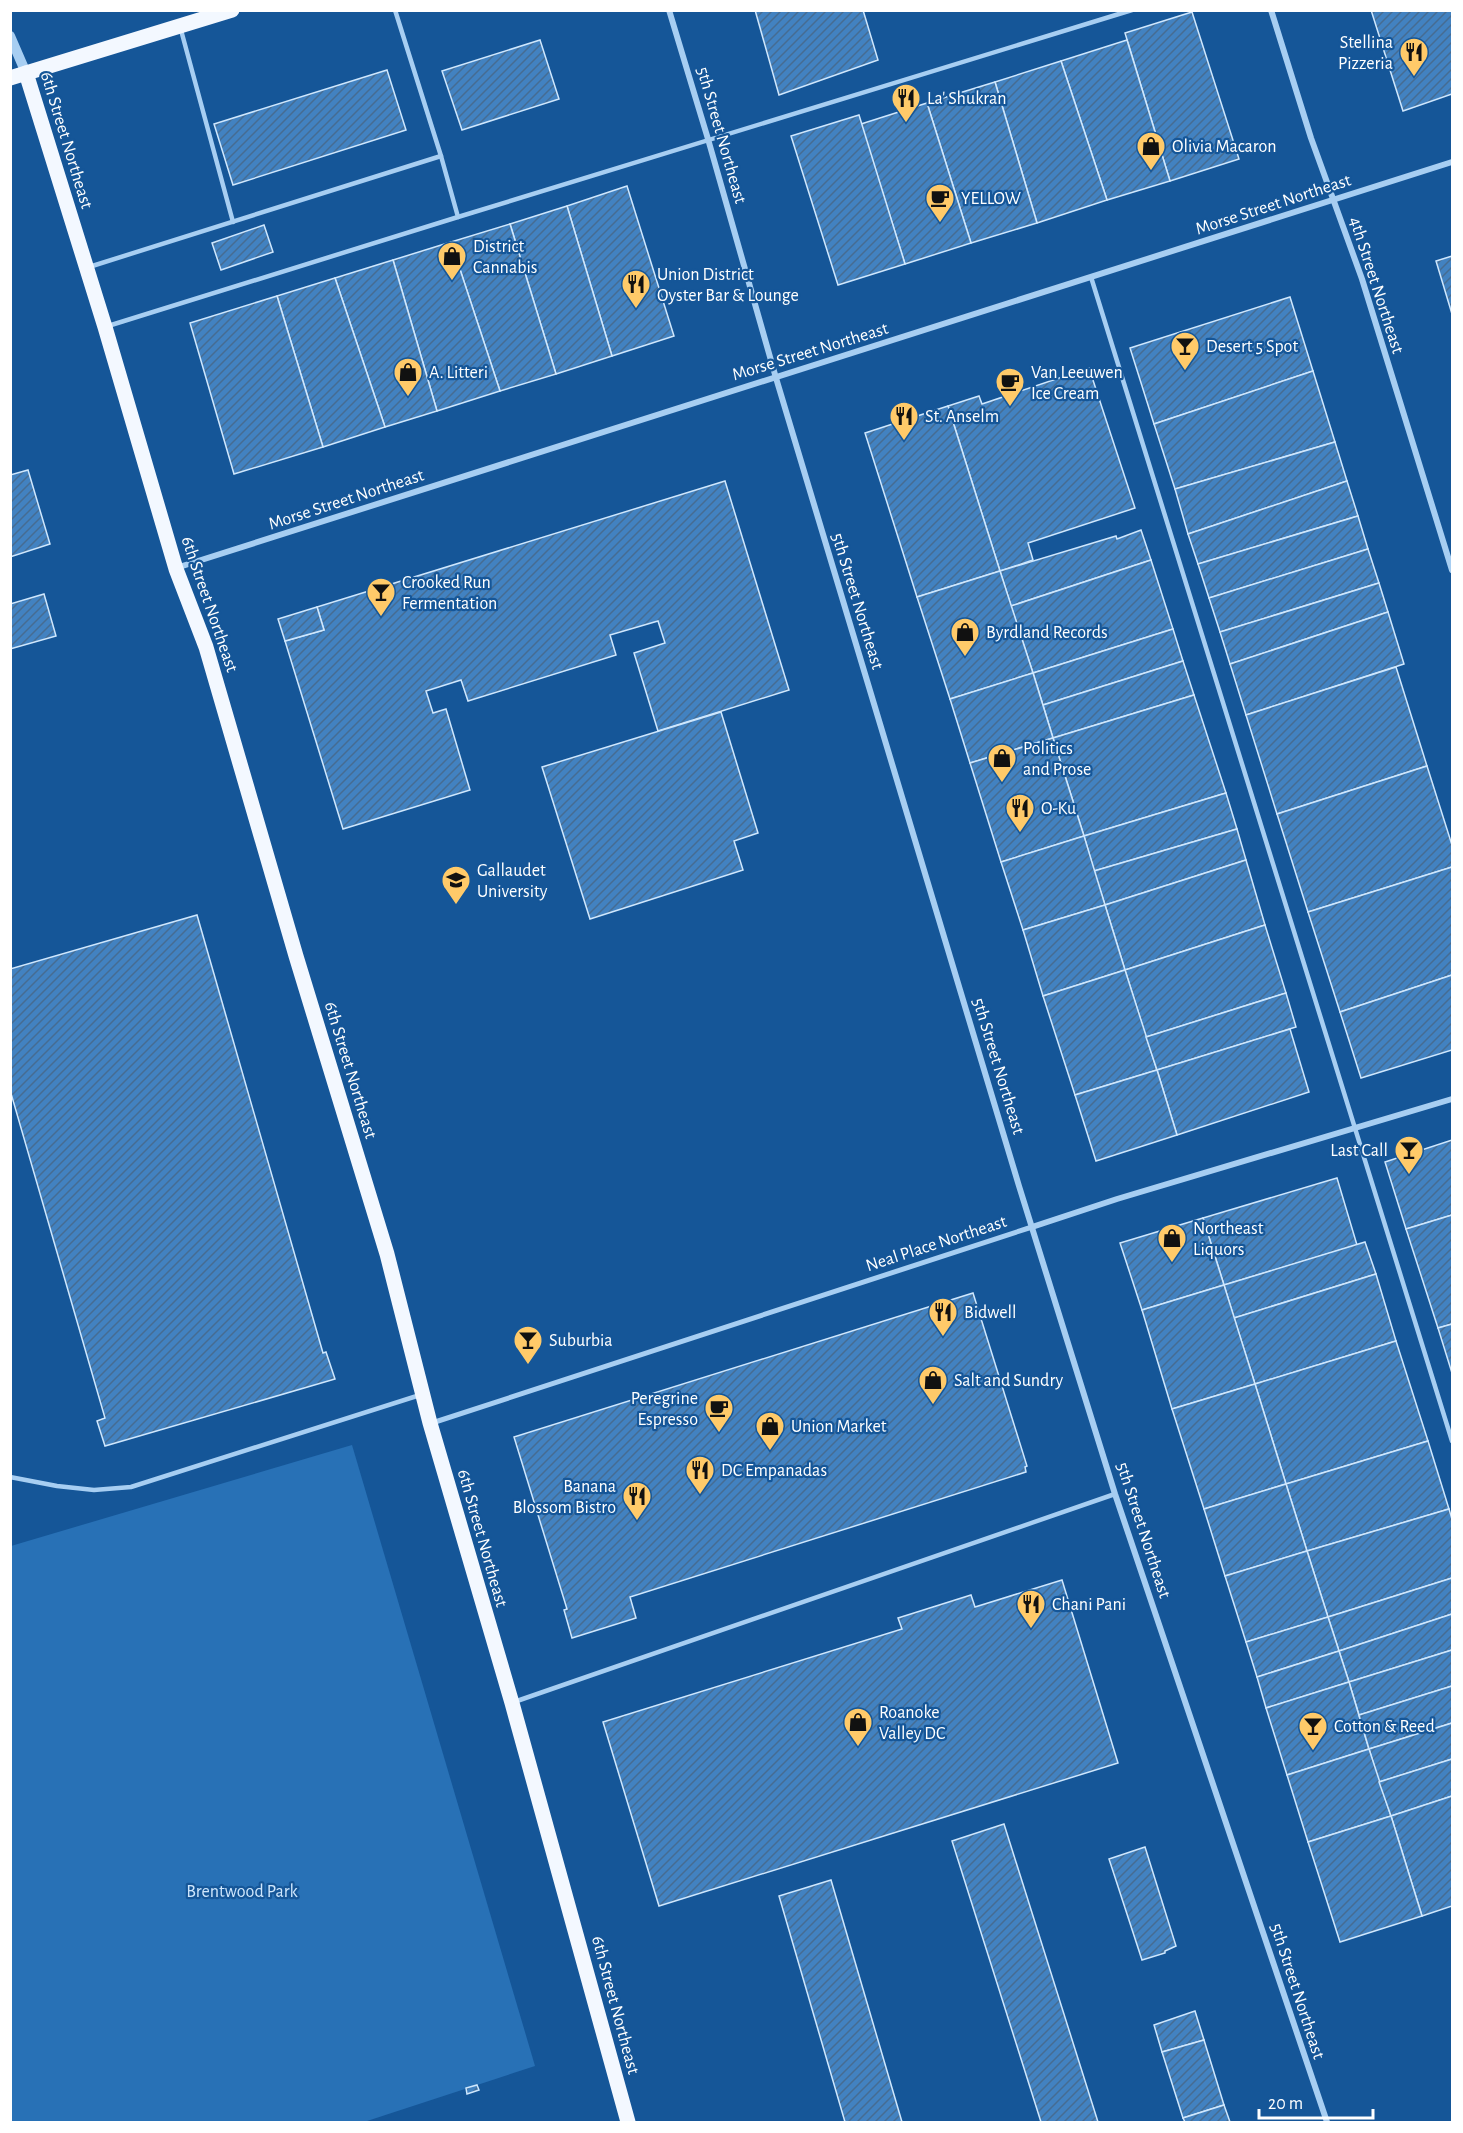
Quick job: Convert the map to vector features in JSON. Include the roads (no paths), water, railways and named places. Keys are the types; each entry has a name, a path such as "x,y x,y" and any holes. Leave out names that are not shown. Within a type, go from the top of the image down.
{"main road":[{"path":"10,78 232,10"},
{"name":"6th Street Northeast","path":"26,73 87,267 176,569 206,647 296,956 387,1254 430,1424 512,1702 628,2122"}],"street":[{"name":"5th Street Northeast","path":"669,10 776,378 1032,1227 1115,1494 1327,2122"},
{"name":"4th Street Northeast","path":"1271,10 1365,291 1452,570"},
{"name":"6th Street Northeast","path":"10,36 26,73"},
{"name":"Morse Street Northeast","path":"176,569 1452,162"},
{"name":"Neal Place Northeast","path":"430,1424 1117,1199 1452,1099"}],"lane":[{"path":"395,10 458,217"},
{"path":"105,327 1132,10"},
{"path":"180,27 233,222"},
{"path":"87,267 441,156"},
{"path":"1091,277 1452,1441"},
{"path":"10,1477 94,1490 131,1487 422,1394"},
{"path":"512,1702 1115,1494"}],"place":[{"name":"Stellina Pizzeria","path":"1414,78"},
{"name":"La' Shukran","path":"906,124"},
{"name":"Olivia Macaron","path":"1151,172"},
{"name":"YELLOW","path":"940,224"},
{"name":"District Cannabis","path":"452,282"},
{"name":"Union District Oyster Bar & Lounge","path":"636,310"},
{"name":"Desert 5 Spot","path":"1185,372"},
{"name":"A. Litteri","path":"408,398"},
{"name":"Van Leeuwen Ice Cream","path":"1010,408"},
{"name":"St. Anselm","path":"904,442"},
{"name":"Crooked Run Fermentation","path":"381,618"},
{"name":"Byrdland Records","path":"965,658"},
{"name":"Politics and Prose","path":"1002,784"},
{"name":"O-Ku","path":"1020,834"},
{"name":"Gallaudet University","path":"456,906"},
{"name":"Last Call","path":"1409,1176"},
{"name":"Northeast Liquors","path":"1172,1264"},
{"name":"Bidwell","path":"943,1338"},
{"name":"Suburbia","path":"528,1366"},
{"name":"Salt and Sundry","path":"933,1406"},
{"name":"Peregrine Espresso","path":"719,1434"},
{"name":"Union Market","path":"770,1452"},
{"name":"DC Empanadas","path":"700,1496"},
{"name":"Banana Blossom Bistro","path":"637,1522"},
{"name":"Chani Pani","path":"1031,1630"},
{"name":"Roanoke Valley DC","path":"858,1748"},
{"name":"Cotton & Reed","path":"1313,1752"}],"park label":[{"name":"Brentwood Park","path":"242,1891"}]}
